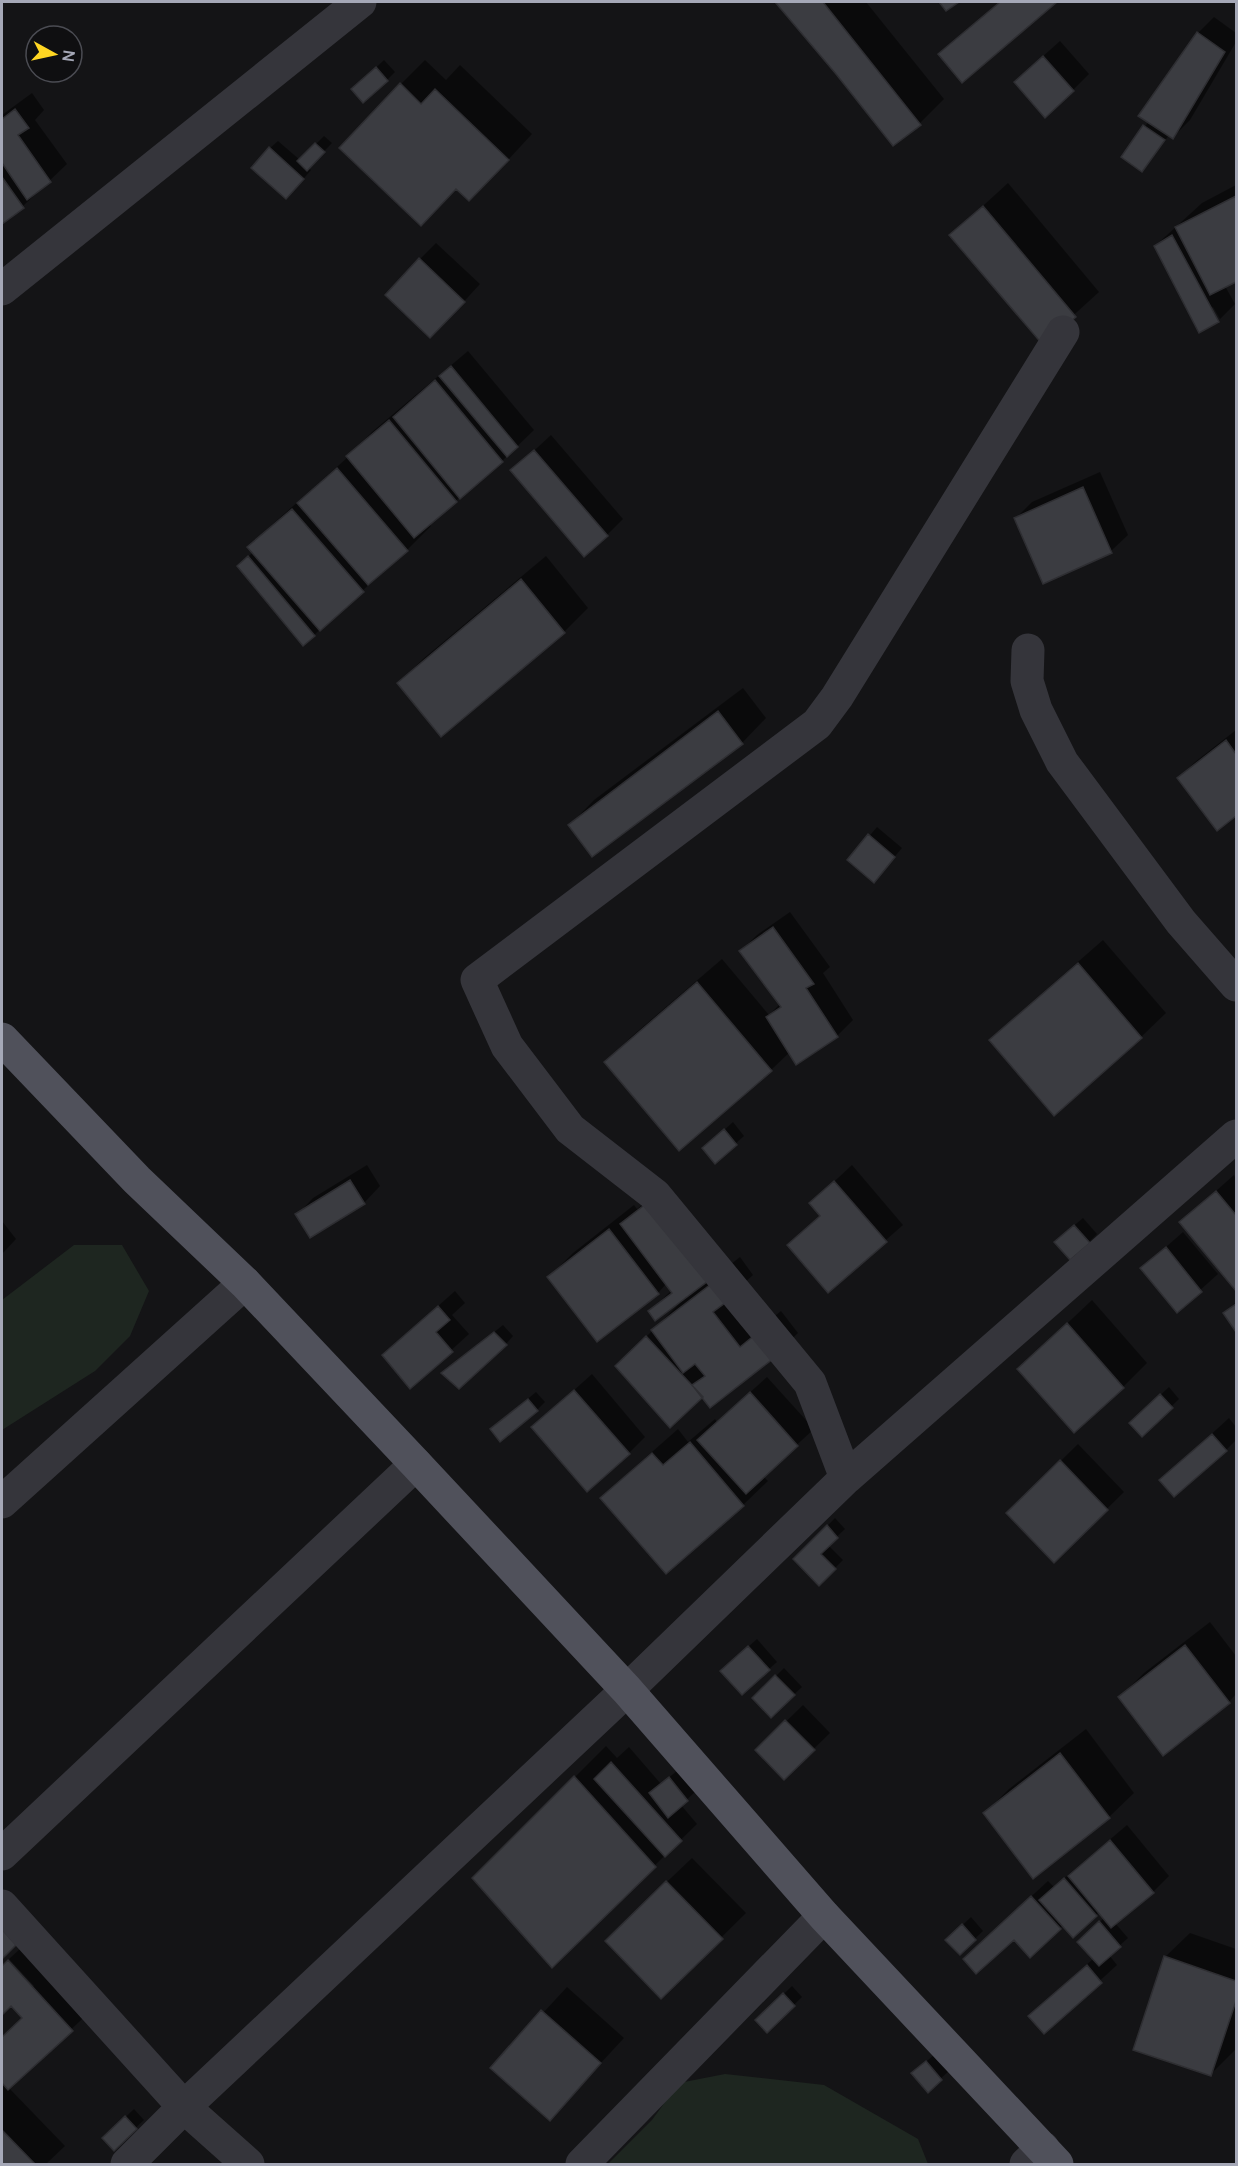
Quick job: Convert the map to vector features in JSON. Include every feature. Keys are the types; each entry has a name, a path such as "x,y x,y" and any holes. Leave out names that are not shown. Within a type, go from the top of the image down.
{"main road":[{"path":"2,1039 137,1180 245,1283 627,1690 824,1916 1042,2159"}],"street":[{"path":"2,289 360,2"},
{"path":"846,1478 810,1383 655,1195 570,1129 507,1046 477,980 817,724 837,697 1063,332"},
{"path":"1028,650 1027,681 1036,710 1062,762 1181,922 1236,985"},
{"path":"127,2164 184,2107 627,1690 846,1478 1236,1136"},
{"path":"2,1502 245,1283"},
{"path":"2,1854 416,1464"},
{"path":"2,1906 184,2107 248,2164"},
{"path":"582,2164 824,1916"}],"shaded area":[{"path":"74,1245 122,1245 149,1291 130,1336 95,1371 2,1430 2,1300"},
{"path":"725,2074 824,2085 918,2139 928,2164 608,2164 652,2120 679,2083"}],"building":[{"path":"775,2 823,2 921,125 893,146"},
{"path":"939,2 959,2 946,11"},
{"path":"1000,2 1057,2 962,83 938,54"},
{"path":"1197,32 1225,52 1173,139 1138,116"},
{"path":"1043,56 1074,91 1045,118 1014,82"},
{"path":"376,67 388,81 363,103 351,89"},
{"path":"400,83 421,104 435,89 509,160 469,201 456,189 421,226 339,148"},
{"path":"15,109 29,128 18,135 51,182 27,200 2,163 2,119"},
{"path":"1143,125 1165,140 1142,172 1121,157"},
{"path":"315,143 325,152 307,171 297,161"},
{"path":"269,147 304,179 286,199 251,168"},
{"path":"2,177 24,208 2,224"},
{"path":"1236,196 1236,282 1210,295 1175,227"},
{"path":"983,206 1076,317 1043,345 949,235"},
{"path":"1172,235 1219,322 1199,333 1154,246"},
{"path":"419,258 465,302 430,338 385,295"},
{"path":"451,366 518,447 507,457 439,376"},
{"path":"435,380 503,462 460,499 393,417"},
{"path":"389,420 457,502 414,538 346,456"},
{"path":"534,450 608,536 584,557 510,470"},
{"path":"337,468 408,551 368,585 297,503"},
{"path":"1083,487 1112,553 1043,584 1014,518"},
{"path":"292,509 364,592 320,631 247,547"},
{"path":"248,556 315,636 303,646 237,566"},
{"path":"521,579 565,633 441,737 397,683"},
{"path":"718,711 743,744 592,857 568,825"},
{"path":"1226,740 1236,754 1236,816 1217,831 1177,778"},
{"path":"868,834 895,857 874,883 847,860"},
{"path":"773,927 814,984 806,988 838,1037 796,1065 766,1017 781,1007 739,951"},
{"path":"1078,963 1142,1038 1054,1116 989,1040"},
{"path":"697,982 772,1071 679,1151 604,1062"},
{"path":"724,1129 737,1145 715,1164 702,1148"},
{"path":"350,1180 365,1204 310,1238 295,1214"},
{"path":"834,1181 887,1242 828,1293 787,1245 820,1216 809,1203"},
{"path":"1216,1191 1236,1215 1236,1291 1179,1222"},
{"path":"647,1203 708,1281 655,1321 648,1311 672,1293 620,1224"},
{"path":"1074,1225 1090,1243 1070,1260 1054,1242"},
{"path":"609,1229 659,1294 597,1342 547,1277"},
{"path":"1166,1247 1202,1292 1177,1313 1140,1268"},
{"path":"715,1281 729,1300 713,1312 740,1347 756,1334 774,1358 710,1408 692,1385 705,1376 695,1364 683,1373 651,1330"},
{"path":"1236,1304 1236,1332 1223,1313"},
{"path":"438,1306 450,1320 436,1332 453,1352 410,1389 382,1355"},
{"path":"1067,1323 1124,1388 1074,1433 1017,1369"},
{"path":"494,1332 507,1345 459,1389 441,1373"},
{"path":"646,1336 703,1397 670,1428 615,1366"},
{"path":"574,1390 630,1454 587,1492 531,1427"},
{"path":"750,1392 798,1446 746,1494 697,1440"},
{"path":"1160,1394 1173,1408 1142,1437 1129,1423"},
{"path":"528,1399 538,1411 500,1442 490,1429"},
{"path":"1212,1434 1227,1451 1174,1497 1159,1480"},
{"path":"690,1442 744,1506 666,1574 600,1498 652,1453 663,1465"},
{"path":"1060,1460 1108,1510 1054,1563 1006,1513"},
{"path":"827,1525 838,1538 821,1554 836,1569 819,1586 793,1559"},
{"path":"1185,1645 1230,1703 1163,1756 1118,1697"},
{"path":"748,1646 770,1670 742,1695 720,1671"},
{"path":"775,1675 795,1695 771,1718 752,1698"},
{"path":"785,1720 815,1750 784,1780 755,1750"},
{"path":"1060,1753 1110,1818 1033,1879 983,1813"},
{"path":"611,1762 682,1841 665,1857 594,1779"},
{"path":"574,1776 656,1867 552,1968 472,1878"},
{"path":"669,1777 688,1801 668,1818 649,1793"},
{"path":"1110,1840 1154,1893 1111,1928 1068,1876"},
{"path":"1064,1878 1097,1916 1073,1938 1039,1900"},
{"path":"666,1881 723,1939 661,1999 605,1941"},
{"path":"1031,1896 1061,1929 1030,1958 1014,1940 976,1974 963,1959"},
{"path":"1099,1921 1121,1947 1099,1966 1077,1942"},
{"path":"962,1924 976,1940 960,1955 945,1940"},
{"path":"2,1929 16,1945 2,1959"},
{"path":"1164,1956 1236,1981 1236,2001 1211,2076 1133,2050"},
{"path":"8,1960 73,2031 8,2090 2,2083 2,2037 22,2018 11,2006 2,2015 2,1966"},
{"path":"1087,1965 1102,1983 1044,2034 1028,2016"},
{"path":"783,1993 795,2006 767,2033 755,2020"},
{"path":"541,2010 601,2063 550,2121 490,2068"},
{"path":"926,2061 942,2080 928,2093 911,2073"},
{"path":"125,2116 137,2129 114,2151 102,2138"},
{"path":"2,2130 35,2164 2,2164"}]}
